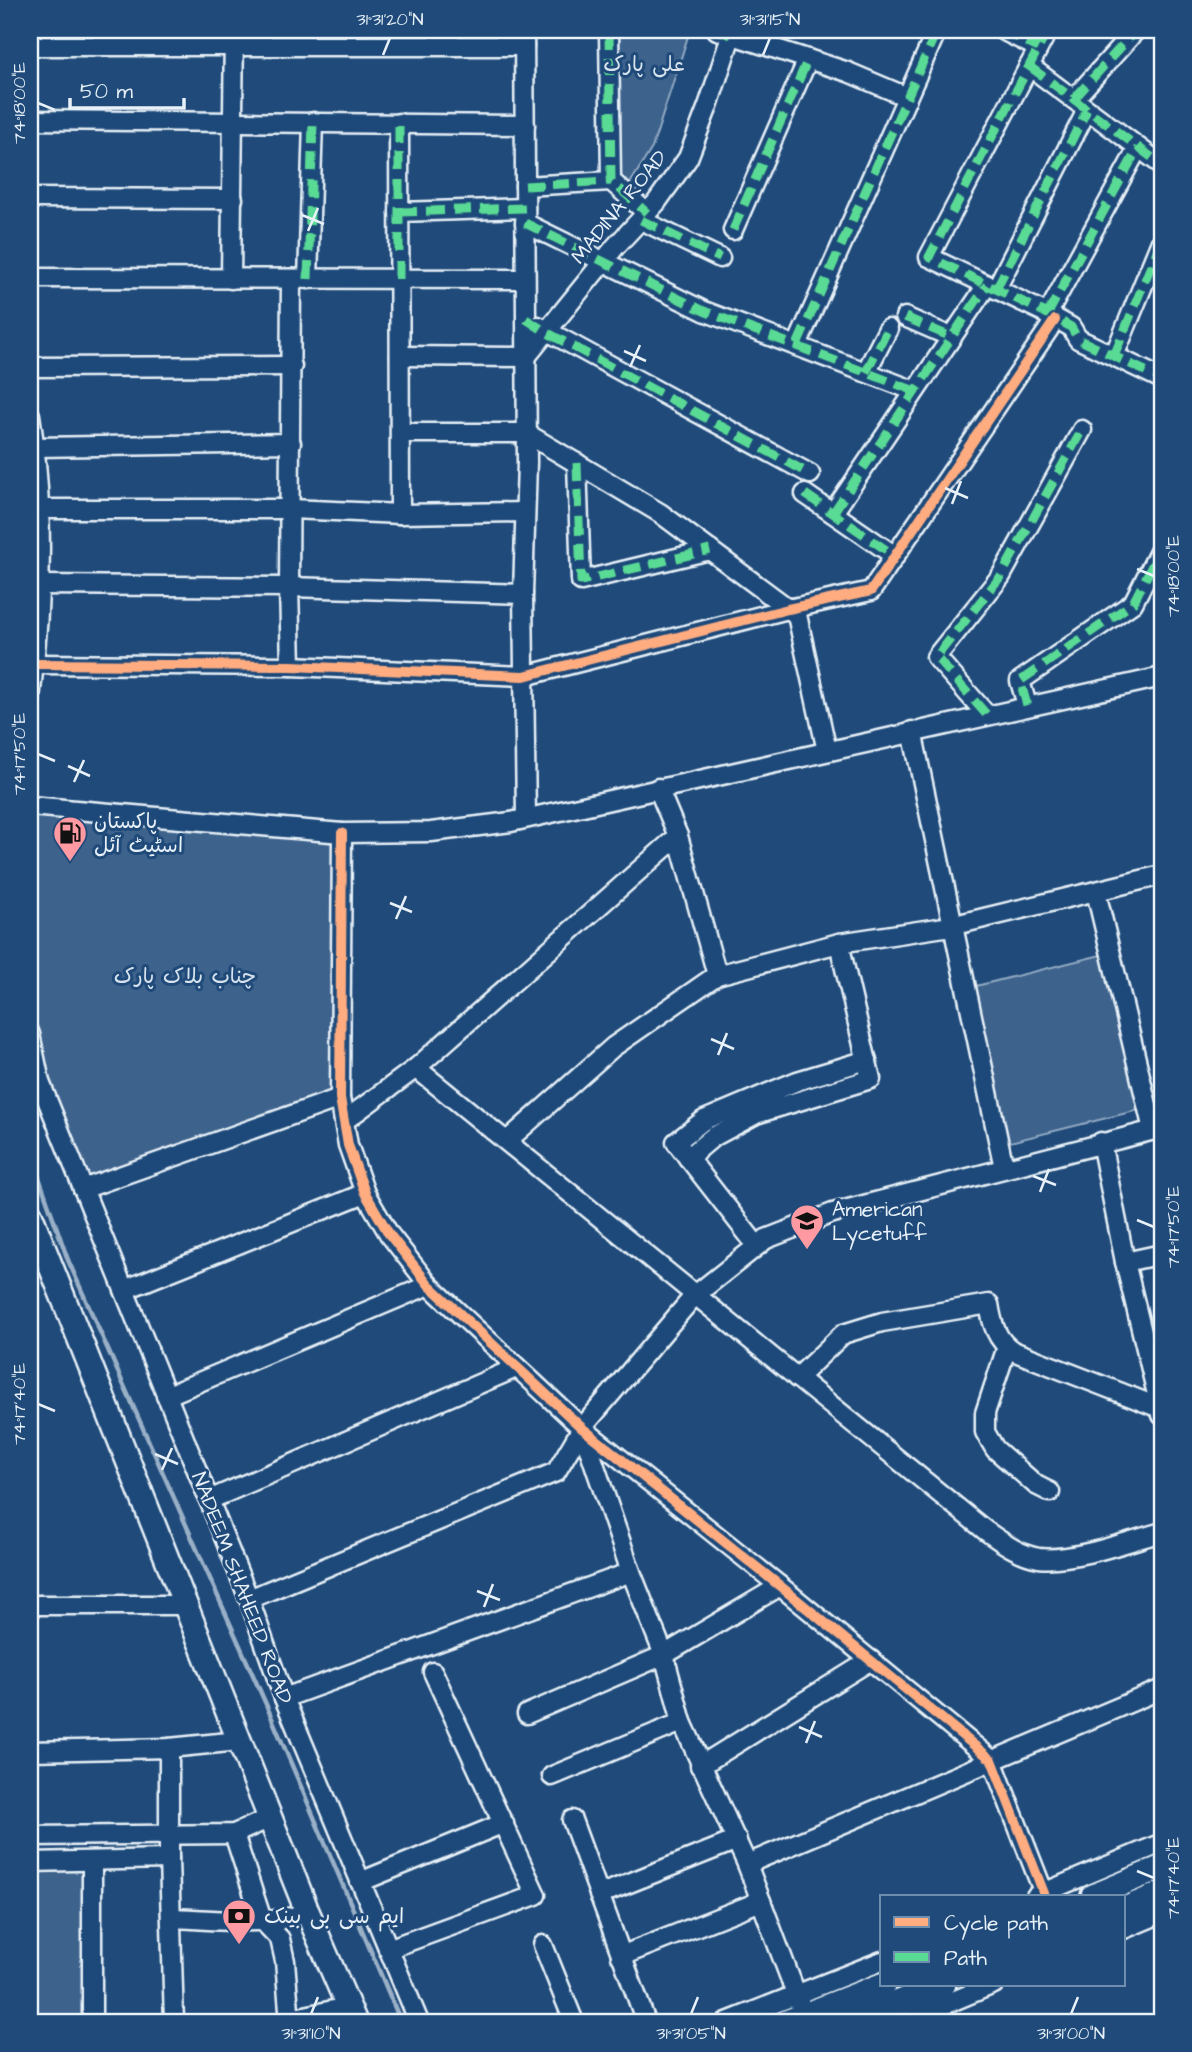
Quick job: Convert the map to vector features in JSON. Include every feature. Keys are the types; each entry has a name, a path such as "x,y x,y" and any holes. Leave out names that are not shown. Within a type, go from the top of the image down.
{"main road":[{"path":"30,1214 307,1911 351,2015"},
{"path":"1095,1895 1162,1867"},
{"path":"1126,1908 1162,1893"},
{"path":"795,2012 880,1985"},
{"path":"848,2022 939,1986"}],"street":[{"path":"609,30 611,181 644,216 720,258"},
{"path":"797,345 937,30"},
{"path":"1002,30 1038,48"},
{"path":"1048,30 929,257 1071,327 1078,339 1162,379"},
{"path":"833,513 951,337 991,287 1080,104 1136,30"},
{"path":"727,31 848,72 907,97"},
{"name":"MADINA ROAD","path":"526,357 644,216 688,158 708,106 727,31"},
{"path":"230,279 235,122 234,38"},
{"path":"30,46 234,38 524,38 526,433 523,594 526,818"},
{"path":"733,230 808,59"},
{"path":"1029,66 1161,165"},
{"path":"30,120 525,125"},
{"path":"291,666 289,586 292,366 313,122"},
{"path":"399,123 400,514"},
{"path":"34,664 291,666 524,676 788,609 871,591 1051,317 1138,148"},
{"path":"525,186 611,181"},
{"path":"30,198 233,199"},
{"path":"399,212 525,215 704,311 915,391"},
{"path":"1114,356 1162,239"},
{"path":"30,278 524,279"},
{"path":"905,317 951,337"},
{"path":"526,318 546,332 810,474"},
{"path":"866,372 888,329"},
{"path":"400,356 526,357"},
{"path":"30,367 292,366"},
{"path":"30,415 41,509 40,585 30,699"},
{"path":"986,714 936,657 1000,576 1082,430"},
{"path":"401,433 526,433 660,513 710,550 797,615 827,751"},
{"path":"35,447 291,443"},
{"path":"577,463 581,581 710,550"},
{"path":"805,494 895,556"},
{"path":"41,509 291,509 400,514 525,512"},
{"path":"1027,705 1020,681 1133,603 1162,547"},
{"path":"40,585 289,586 523,594"},
{"path":"30,806 342,833 431,832 511,822 986,714 1162,677"},
{"path":"912,731 1004,1168"},
{"path":"658,788 678,836 717,975"},
{"path":"342,833 340,1098 348,1145 365,1192 388,1234 429,1285 582,1428 992,1760 1042,1895 1162,1843"},
{"path":"344,1121 416,1068 678,836"},
{"path":"507,1141 613,1047 717,975 839,943 951,926 1162,875"},
{"path":"248,1599 556,1472 582,1428 694,1296 766,1239 833,1213 1158,1129 1096,892"},
{"path":"757,1246 676,1142 704,1120 797,1081 867,1060 839,943"},
{"name":"NADEEM SHAHEED ROAD","path":"30,1034 40,1082 82,1189 209,1500 284,1698 419,2022"},
{"path":"416,1068 986,1531 1017,1551 1039,1558 1065,1558 1162,1532"},
{"path":"82,1189 340,1098"},
{"path":"1101,1142 1125,1262 1161,1413"},
{"path":"124,1290 365,1192"},
{"path":"1125,1262 1162,1254"},
{"path":"166,1396 429,1285"},
{"path":"797,1378 843,1334 882,1322 989,1304 992,1325 1007,1347 1161,1413"},
{"path":"1007,1347 985,1413 985,1432 995,1449 1035,1485 1050,1492"},
{"path":"209,1500 516,1368"},
{"path":"582,1428 631,1572 664,1655 682,1722 747,1864 795,2012"},
{"path":"284,1698 631,1572"},
{"path":"527,1713 664,1655 780,1586"},
{"path":"30,1605 185,1605"},
{"path":"701,1766 871,1660"},
{"path":"388,1949 536,1895 433,1672"},
{"path":"747,1864 1162,1689"},
{"path":"552,1776 682,1722"},
{"path":"30,1751 169,1748 239,1741"},
{"path":"169,1748 174,2022"},
{"path":"30,1836 234,1834 270,1818"},
{"path":"572,1820 646,2022"},
{"path":"360,1882 504,1823"},
{"path":"234,1834 262,1920 280,1939 285,1961 290,2021 351,2015"},
{"path":"599,1895 737,1840"},
{"path":"30,1862 169,1859"},
{"path":"92,1862 92,2022"},
{"path":"621,1955 761,1901"},
{"path":"173,1918 262,1920 298,1917 307,1911"},
{"path":"1126,1928 1162,1913"},
{"path":"543,1945 574,2022"},
{"path":"727,2022 795,2012 880,1962"},
{"path":"903,2022 989,1986"}],"green space":[{"name":"علی پارک","path":"609,30 690,30 652,148 624,193 611,181"},
{"name":"چناب بلاک پارک","path":"30,806 342,833 340,1098 83,1189 30,1034"},
{"path":"1105,954 1143,1109 1006,1143 968,988"},
{"path":"30,1869 85,1869 84,2022 30,2022"}],"waterway":[{"path":"30,1152 68,1260 265,1702 401,2022"}],"marked path":[{"path":"609,30 611,181 647,213"},
{"path":"717,30 731,35"},
{"path":"797,345 937,30"},
{"path":"1002,30 1038,48"},
{"path":"1048,30 929,257 1044,312 1071,327 1078,339 1162,379"},
{"path":"1074,99 1136,30"},
{"path":"733,230 808,59"},
{"path":"1029,66 1162,165"},
{"path":"996,289 1087,110"},
{"path":"308,279 313,122"},
{"path":"399,123 399,279"},
{"path":"1047,315 1138,148"},
{"path":"525,186 611,181"},
{"path":"399,212 525,208"},
{"path":"641,220 720,258"},
{"path":"525,223 704,311 915,391"},
{"path":"1114,356 1162,239"},
{"path":"833,513 987,285"},
{"path":"905,317 951,337"},
{"path":"526,319 810,474"},
{"path":"866,372 888,329"},
{"path":"986,714 936,657 1001,576 1082,430"},
{"path":"577,463 581,581 710,550"},
{"path":"805,494 895,556"},
{"path":"1027,705 1020,681 1133,603 1162,546"}],"cycle path":[{"path":"34,664 291,666 524,676 788,609 871,591 1055,320"},
{"path":"342,833 340,1098 348,1145 365,1193 389,1234 429,1285 582,1428 992,1760 1045,1895"}],"place":[{"name":"پاکستان اسٹیٹ آئل","path":"70,863"},
{"name":"American Lycetuff","path":"807,1251"},
{"name":"ایم سی بی بینک","path":"239,1946"}]}
